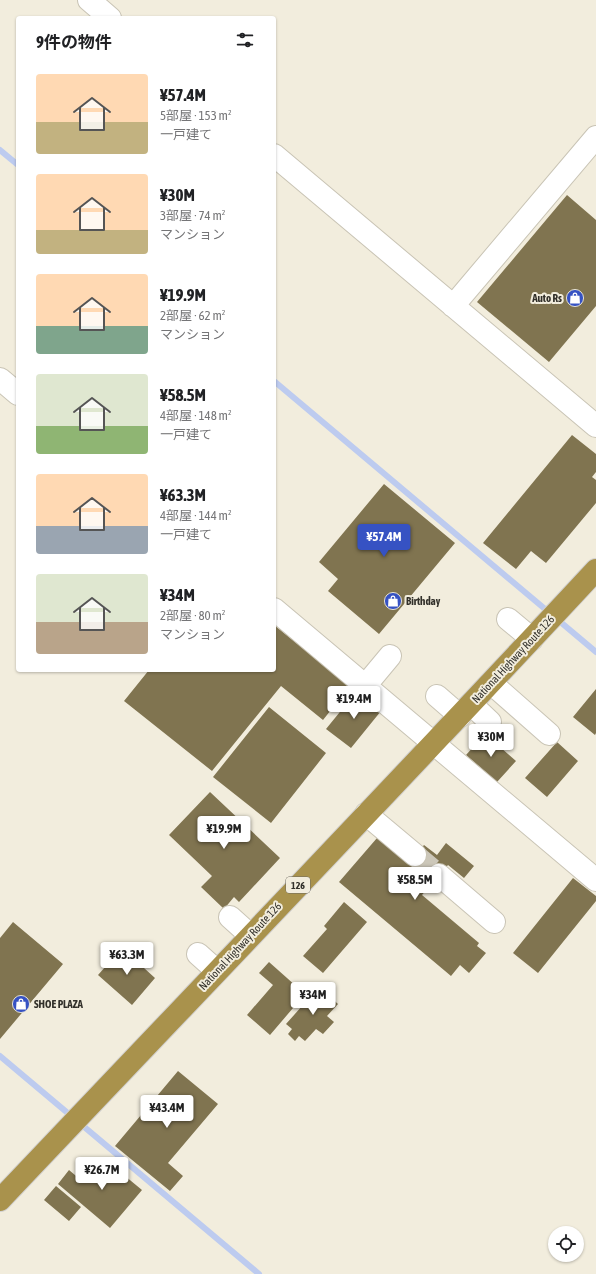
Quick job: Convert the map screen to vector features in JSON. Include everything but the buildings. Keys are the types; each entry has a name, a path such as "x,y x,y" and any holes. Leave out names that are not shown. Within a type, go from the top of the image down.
{"highway":[{"name":"National Highway Route 126","path":"0,1200 434,744 596,570"}],"street":[{"path":"89,0 108,16"},
{"path":"453,306 596,137"},
{"path":"276,157 596,426"},
{"path":"0,379 16,392"},
{"path":"276,611 596,880"},
{"path":"508,619 532,639"},
{"path":"365,686 390,656"},
{"path":"491,682 549,734"},
{"path":"437,696 490,722"},
{"path":"366,814 415,855"},
{"path":"439,875 494,922"},
{"path":"230,917 250,936"},
{"path":"198,954 217,971"}],"waterway":[{"path":"0,150 16,163"},
{"path":"276,383 596,652"},
{"path":"0,1056 259,1274"}],"tunnel":[{"path":"415,855 439,875"}],"place":[{"name":"Auto Rs","path":"575,298"},
{"name":"Birthday","path":"393,601"},
{"name":"SHOE PLAZA","path":"21,1004"}]}
